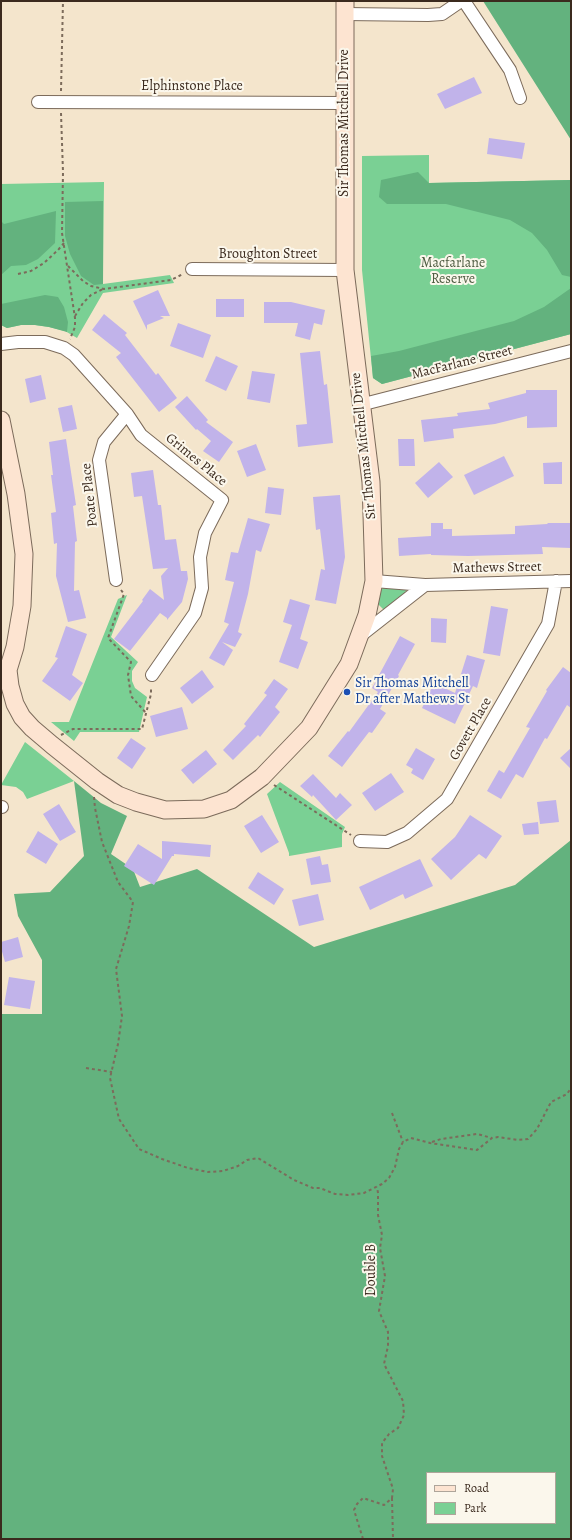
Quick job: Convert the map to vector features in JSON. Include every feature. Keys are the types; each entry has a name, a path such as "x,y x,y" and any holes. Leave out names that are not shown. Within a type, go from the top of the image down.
{"street":[{"path":"345,8 428,15 442,14 461,1"},
{"path":"464,1 510,70 520,98"},
{"name":"Sir Thomas Mitchell Drive","path":"1,420 16,494 24,554 22,606 15,647 8,670 10,686 15,704 22,717 32,728 97,781 118,795 130,800 165,810 204,809 231,800 262,777 309,728 349,664 367,616 374,581 370,482 345,270 345,8"},
{"name":"Elphinstone Place","path":"38,102 345,103"},
{"name":"Broughton Street","path":"192,269 345,270"},
{"name":"Grimes Place","path":"1,344 18,342 44,342 64,348 74,355 127,414 141,435 222,500 205,533 200,557 202,588 195,613 152,675"},
{"name":"MacFarlane Street","path":"360,405 571,351"},
{"name":"Poate Place","path":"116,580 99,460 104,442 127,414"},
{"name":"Mathews Street","path":"374,581 425,585 571,581"},
{"name":"Govett Place","path":"360,841 387,842 407,832 447,799 548,624 556,581"},
{"path":"359,636 425,585"}],"path":[{"path":"63,1 61,102 63,172 62,233 75,318 75,328 64,348"},
{"path":"18,274 31,271 44,263 64,243"},
{"path":"67,265 82,281 92,286 104,289"},
{"path":"75,318 83,304 91,295 104,289 171,280 192,269"},
{"path":"116,580 124,594 108,638 131,662 128,675 131,696 146,713"},
{"path":"62,734 73,729 142,729 151,694 152,675"},
{"path":"262,777 360,841"},
{"path":"97,781 94,792 95,808 102,842 118,882 132,902 129,926 116,969 122,1016 118,1044 110,1078 119,1120 139,1149 188,1168 208,1172 223,1171 238,1166 247,1160 258,1158 294,1180 313,1188 320,1188 335,1194 348,1195 364,1193 377,1187 389,1178 395,1167 399,1149 403,1142 411,1138 430,1143 477,1150 492,1138"},
{"path":"86,1068 112,1072"},
{"path":"430,1143 477,1134 492,1138 498,1137 518,1140 528,1139 537,1129 551,1102 567,1094 571,1088"},
{"path":"392,1113 403,1142"},
{"name":"Double B","path":"377,1187 378,1215 382,1236 380,1248 385,1276 379,1311 388,1332 388,1346 384,1364 403,1402 404,1415 398,1428 389,1434 382,1443 382,1456 393,1489 392,1498"},
{"path":"363,1539 354,1510 357,1504 363,1498 384,1505 392,1498"},
{"path":"392,1498 393,1539"}],"green space":[{"path":"483,1 571,1 571,140"},
{"name":"Macfarlane Reserve","path":"429,155 429,183 571,180 571,334 382,384 373,378 362,270 362,156"},
{"path":"418,172 429,183 571,180 571,277 562,275 547,250 532,233 510,220 446,204 387,204 379,197 381,180"},
{"path":"104,182 103,284 170,275 174,283 103,293 77,338 65,331 49,327 21,325 7,328 1,325 1,184"},
{"path":"103,201 103,284 94,285 81,276 70,254 65,236 65,202"},
{"path":"56,211 55,243 38,259 26,265 11,266 1,275 1,221 4,224"},
{"path":"571,288 571,334 382,384 373,378 371,356 399,351 514,321 544,307"},
{"path":"45,295 58,297 64,307 68,322 67,332 35,325 21,325 7,328 1,325 1,304"},
{"path":"385,586 404,588 406,590 405,594 387,609 383,609 378,604 380,591"},
{"path":"127,595 111,637 138,662 132,671 132,681 135,688 147,697 139,732 80,732 74,741 51,722 69,722 118,599"},
{"path":"25,742 74,781 27,799 23,792 16,787 1,785"},
{"path":"74,781 101,803 127,816 111,854 133,869 140,887 197,869 314,947 515,885 571,840 571,1539 1,1539 1,1014 42,1014 42,960 18,916 14,894 50,892 84,856"},
{"path":"280,782 345,827 342,834 342,847 289,856 267,794"}],"building":[{"path":"474,77 482,93 445,109 437,94"},
{"path":"489,138 525,143 522,159 487,154"},
{"path":"158,290 170,316 160,316 164,318 147,325 147,330 133,301"},
{"path":"216,299 244,299 244,317 216,317"},
{"path":"264,302 291,302 325,310 322,325 314,323 310,340 295,336 298,323 264,323"},
{"path":"104,314 127,333 125,335 156,375 158,373 177,398 159,412 116,357 121,353 92,330"},
{"path":"178,323 211,335 203,358 170,346"},
{"path":"320,351 324,385 327,384 333,443 298,447 296,425 307,424 300,353"},
{"path":"216,356 238,366 226,391 205,381"},
{"path":"252,371 275,374 270,403 247,399"},
{"path":"41,375 46,399 30,403 25,379"},
{"path":"526,390 557,390 557,427 527,428 527,416 495,424 453,429 454,438 424,442 421,420 458,416 457,413 490,409 488,403 526,393"},
{"path":"187,396 208,420 206,422 233,442 219,462 203,451 211,441 197,429 196,430 175,407"},
{"path":"72,405 77,429 63,432 58,408"},
{"path":"66,439 76,505 73,506 77,541 75,542 74,591 79,590 86,618 68,622 56,576 57,543 54,544 51,513 56,512 51,475 53,475 49,442"},
{"path":"398,439 414,439 415,466 399,466"},
{"path":"256,444 266,470 247,477 237,451"},
{"path":"504,456 514,476 474,495 464,475"},
{"path":"439,462 453,477 428,498 415,483"},
{"path":"562,462 562,484 544,484 543,463"},
{"path":"153,470 158,505 161,505 165,540 176,539 181,571 187,571 188,579 182,602 167,620 167,618 160,613 130,651 114,639 143,601 142,600 150,589 164,600 161,576 168,568 153,569 142,496 134,497 131,473"},
{"path":"268,487 284,489 281,515 265,513"},
{"path":"340,495 345,557 336,604 315,600 321,569 325,570 320,529 316,530 313,497"},
{"path":"248,518 270,524 261,552 256,550 248,594 238,632 242,634 235,647 222,642 233,650 224,666 209,658 229,624 224,622 234,582 225,580 231,552 238,553"},
{"path":"431,523 443,523 443,529 452,529 452,536 515,534 515,526 548,523 571,523 571,548 542,547 543,554 468,556 431,554 399,556 398,538 431,536"},
{"path":"290,599 310,605 300,639 308,642 298,669 279,662 292,625 283,622"},
{"path":"491,606 508,609 500,656 483,653"},
{"path":"431,618 447,619 446,643 431,642"},
{"path":"66,626 87,634 72,675 83,683 70,701 42,681 58,658 55,657"},
{"path":"400,636 415,644 380,709 386,713 372,733 369,732 342,767 328,756 348,731 349,732 378,692 372,688"},
{"path":"467,655 485,660 477,688 473,686 455,724 422,708 434,683 455,693"},
{"path":"563,667 571,673 571,708 567,705 547,739 545,738 523,778 516,774 501,799 487,791 499,770 504,773 530,728 526,727 547,691 546,690"},
{"path":"202,670 214,687 192,704 180,688"},
{"path":"274,679 288,689 275,707 280,712 260,737 258,735 233,760 223,750 246,726 244,724 267,695 264,693"},
{"path":"182,707 188,729 156,737 150,716"},
{"path":"131,738 146,748 132,769 117,758"},
{"path":"416,748 435,759 423,780 411,773 413,769 406,765"},
{"path":"571,748 571,769 560,758"},
{"path":"206,750 217,764 193,784 181,770"},
{"path":"391,773 404,792 375,811 362,793"},
{"path":"313,774 336,798 340,793 352,805 336,820 313,795 312,797 300,786"},
{"path":"556,800 559,822 540,824 537,802"},
{"path":"59,804 76,832 60,841 43,814"},
{"path":"262,815 279,842 261,853 244,826"},
{"path":"470,815 502,836 486,859 479,854 451,880 431,859 455,837"},
{"path":"538,822 539,834 524,835 522,824"},
{"path":"38,831 58,844 46,864 26,852"},
{"path":"162,841 211,845 210,857 174,854 154,885 124,866 138,844 162,859"},
{"path":"320,856 322,865 328,864 331,882 311,885 306,859"},
{"path":"420,859 433,886 405,899 403,894 370,910 359,887"},
{"path":"258,872 284,889 274,905 248,888"},
{"path":"318,894 324,920 299,926 292,900"},
{"path":"18,937 23,957 5,962 1,942"},
{"path":"9,977 35,981 30,1009 4,1005"}],"place":[{"name":"Sir Thomas Mitchell Dr after Mathews St","path":"347,692"}]}
